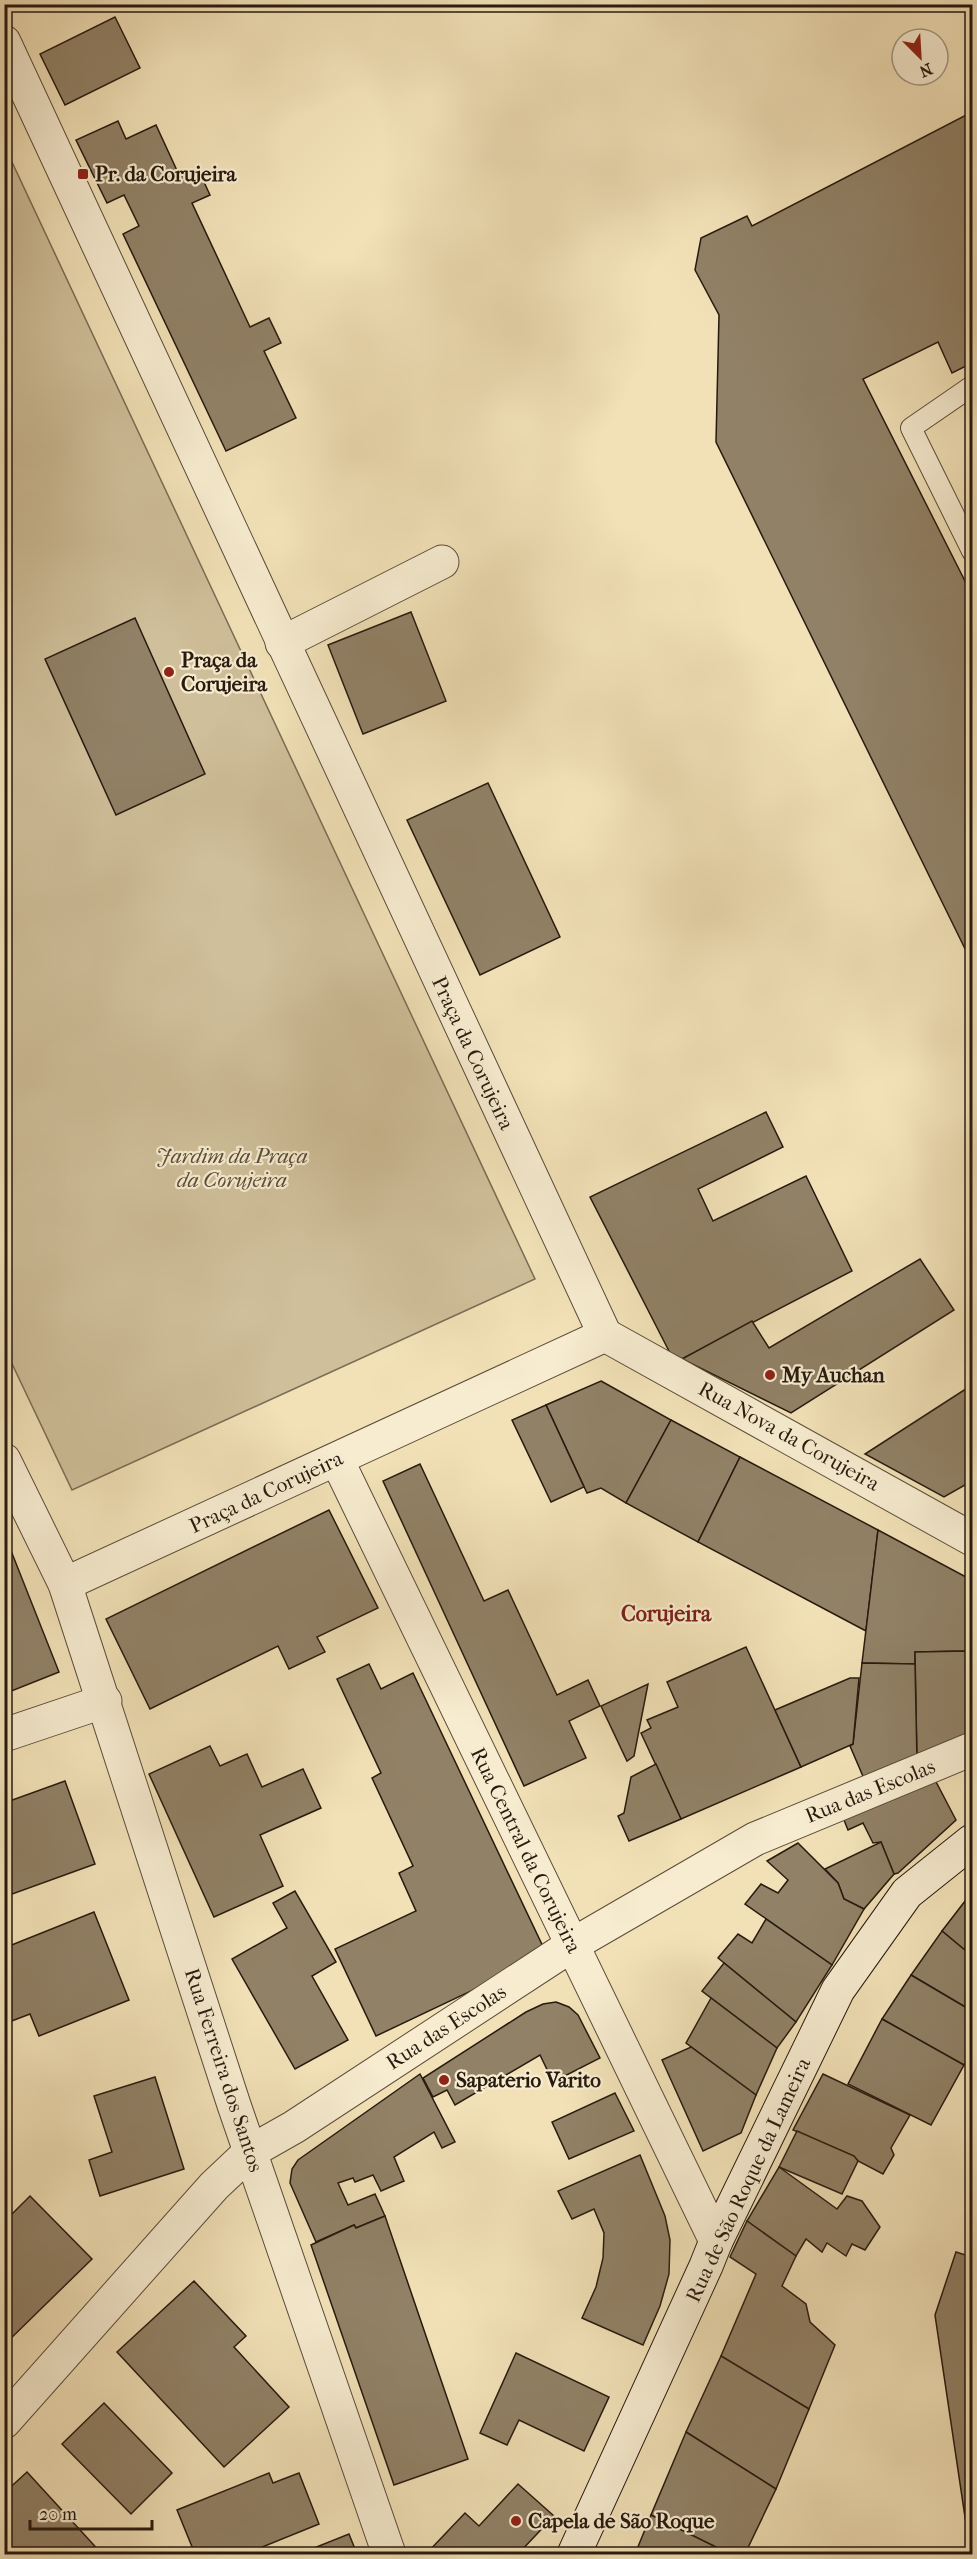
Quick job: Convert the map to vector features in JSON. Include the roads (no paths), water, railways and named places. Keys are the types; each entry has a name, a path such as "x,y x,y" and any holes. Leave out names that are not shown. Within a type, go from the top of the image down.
{"street":[{"name":"Praça da Corujeira","path":"4,42 605,1335 65,1584"},
{"path":"282,644 442,562"},
{"name":"Rua Nova da Corujeira","path":"605,1335 972,1539"},
{"path":"4,1460 65,1584"},
{"name":"Rua Central da Corujeira","path":"337,1460 716,2241"},
{"name":"Rua Ferreira dos Santos","path":"65,1584 250,2152 389,2554"},
{"path":"4,1735 105,1701"},
{"name":"Rua das Escolas","path":"4,2422 214,2186 250,2152 294,2127 572,1945 755,1839 972,1749"},
{"name":"Rua de São Roque da Lameira","path":"574,2554 716,2241 838,1990 907,1893 972,1841"}],"lane":[{"path":"972,386 911,428 972,551"}],"place":[{"name":"Pr. da Corujeira","path":"83,174"},
{"name":"Praça da Corujeira","path":"169,672"},
{"name":"My Auchan","path":"770,1375"},
{"name":"Sapaterio Varito","path":"444,2080"},
{"name":"Capela de São Roque","path":"516,2521"}],"district":[{"name":"Corujeira","path":"666,1613"}],"park label":[{"name":"Jardim da Praça da Corujeira","path":"232,1168"}]}
